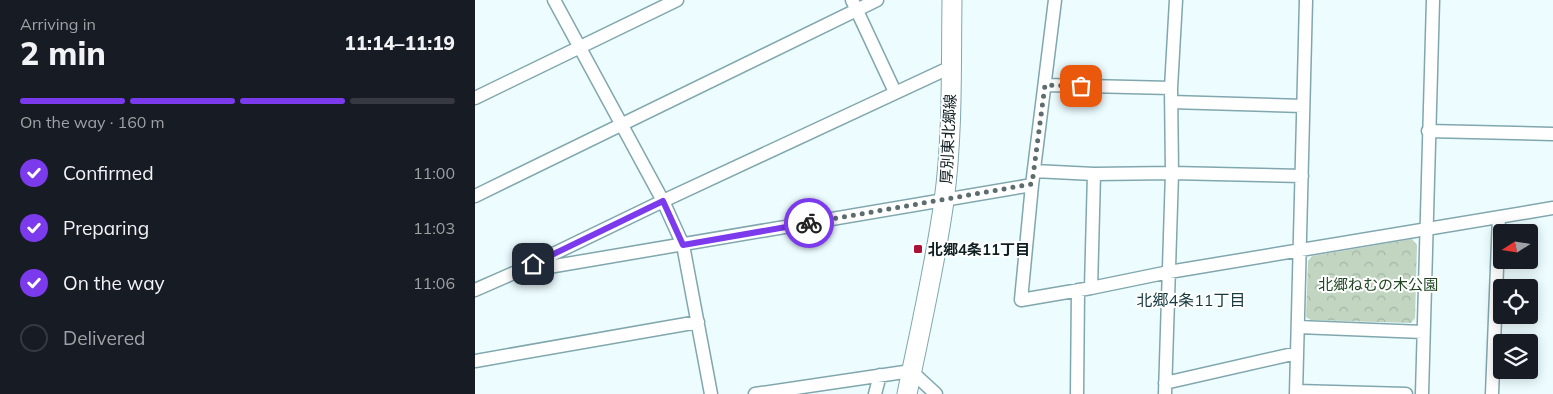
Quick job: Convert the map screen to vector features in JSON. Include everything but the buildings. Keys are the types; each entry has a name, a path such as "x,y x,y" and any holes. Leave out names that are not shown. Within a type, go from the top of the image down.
{"main road":[{"name":"厚別東北郷線","path":"907,394 928,299 944,200 950,138 952,0"}],"street":[{"path":"554,0 663,201 683,245 711,394"},
{"path":"475,98 677,0"},
{"path":"475,196 622,124 854,5 877,0"},
{"path":"1055,0 1032,184 1021,300 1299,249 1553,208"},
{"path":"1176,0 1171,88 1173,173 1165,389 1297,353"},
{"path":"1306,0 1297,392 1406,394"},
{"path":"1422,394 1433,0"},
{"path":"854,5 895,92"},
{"path":"475,290 951,67"},
{"path":"1045,85 1171,88"},
{"path":"1171,102 1303,106"},
{"path":"1428,131 1553,134"},
{"path":"1034,171 1094,174 1173,173 1302,176"},
{"path":"1091,288 1094,174"},
{"path":"516,272 1032,184"},
{"path":"1492,394 1499,217"},
{"path":"1077,394 1078,290"},
{"path":"475,361 698,322"},
{"path":"1298,327 1423,332"},
{"path":"755,394 911,371 937,394"},
{"path":"875,394 880,375"}],"green space":[{"name":"北郷ねむの木公園","path":"1412,239 1417,245 1415,318 1411,323 1311,320 1306,317 1308,261 1312,256"}],"way so far":[{"path":"809,223 1032,184 1045,85 1081,86"}],"place":[{"name":"北郷4条11丁目","path":"918,249"}],"district":[{"name":"北郷4条11丁目","path":"1191,300"}],"route":[{"path":"533,264 663,201 683,245 809,223"}]}
